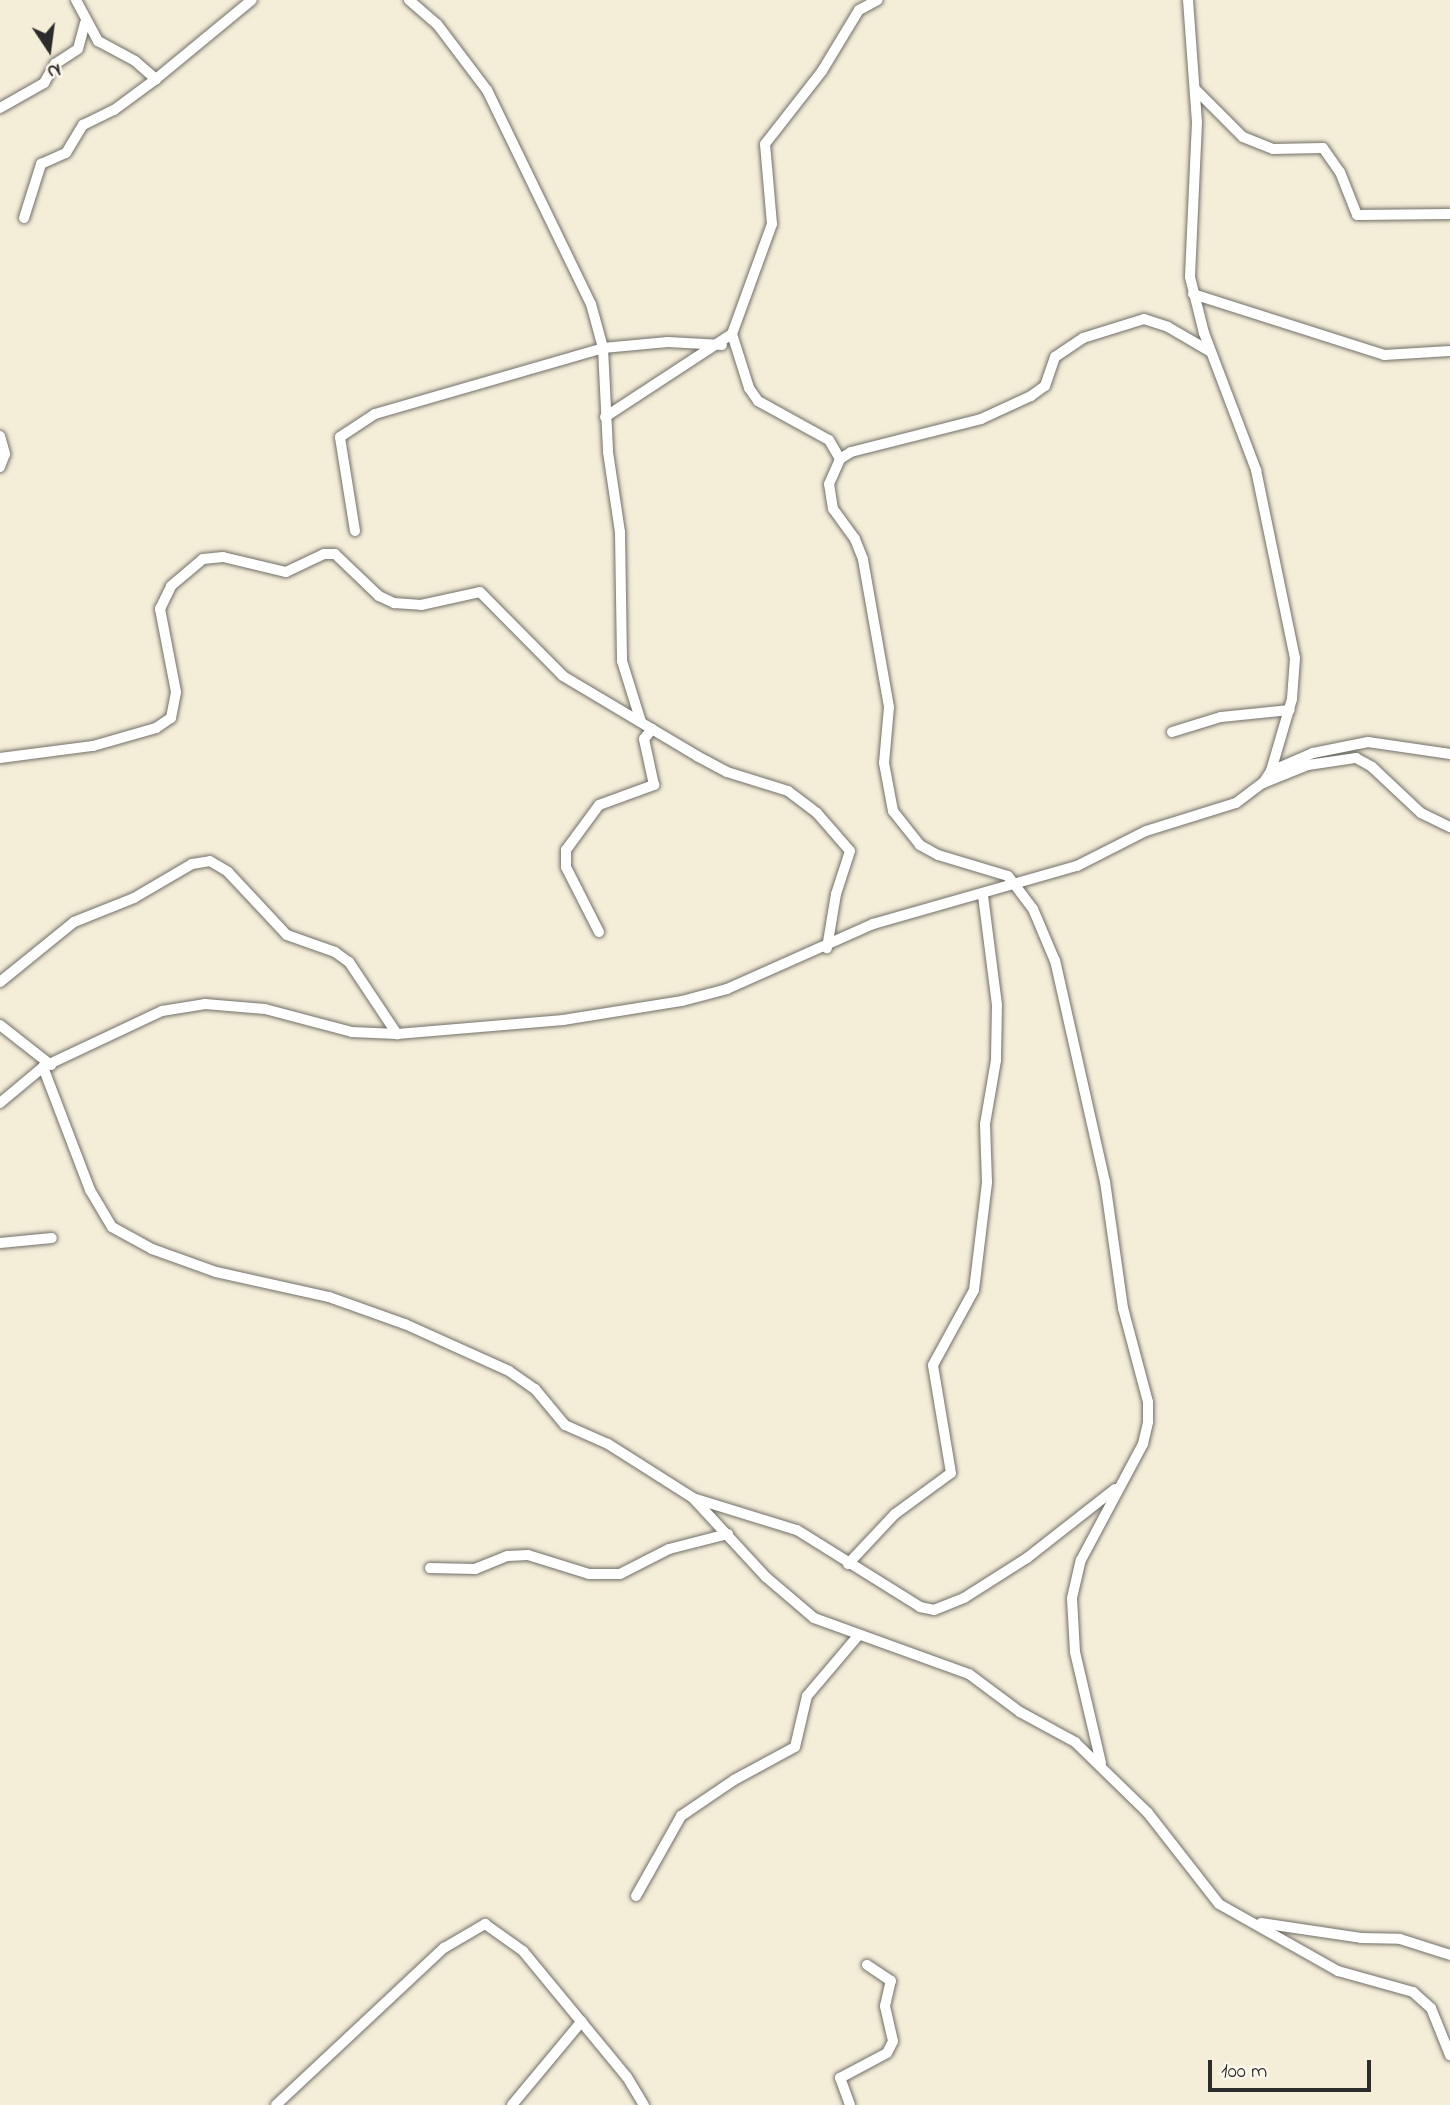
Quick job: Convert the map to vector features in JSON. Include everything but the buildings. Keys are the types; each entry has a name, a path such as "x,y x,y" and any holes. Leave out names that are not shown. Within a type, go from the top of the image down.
{"street":[{"path":"76,0 85,23 98,41 135,61 156,79"},
{"path":"24,218 38,167 66,153 83,125 114,110 156,79 252,0"},
{"path":"409,0 437,24 487,90 591,304 603,348 606,417 620,532 622,661 641,722"},
{"path":"606,417 722,345 732,334 772,224 765,144 822,71 859,10 878,0"},
{"path":"1188,0 1196,90 1188,248 1193,294 1211,352 1242,426 1272,537 1296,669 1290,710 1271,771 1263,783"},
{"path":"0,108 44,83 55,64 78,49 85,23"},
{"path":"1196,90 1243,137 1273,149 1323,148 1340,172 1357,215 1450,214"},
{"path":"1193,294 1384,355 1450,351"},
{"path":"840,459 881,441 1010,408 1045,386 1055,357 1063,348 1144,319 1168,327 1211,352"},
{"path":"732,334 749,388 758,401 829,440 840,459 829,497 863,559 889,707 884,763 893,811 920,845 938,855 999,871 1017,885 1055,961 1105,1182 1123,1308 1148,1402 1143,1444 1081,1560 1072,1598 1075,1652 1101,1763"},
{"path":"355,531 342,465 343,432 416,400 603,348 668,342 722,345"},
{"path":"0,436 5,454 0,467"},
{"path":"0,758 93,746 156,728 171,718 176,692 160,609 171,586 212,557 286,572 324,554 335,554 379,596 408,606 481,592 563,676 727,772 788,791 817,813 844,842 850,859 836,894 827,948"},
{"path":"1172,732 1221,717 1290,710"},
{"path":"599,932 566,867 566,850 599,805 654,785 645,739 652,729"},
{"path":"1271,771 1313,753 1368,742 1450,754"},
{"path":"0,1103 47,1066 162,1011 205,1004 265,1009 352,1032 397,1034 636,1011 727,989 827,948 873,924 1017,885 1096,858 1146,831 1224,808 1263,783 1308,765 1356,758 1372,767 1421,813 1450,827"},
{"path":"0,982 74,922 134,898 192,864 210,861 228,872 287,935 335,952 349,962 397,1034"},
{"path":"848,1564 895,1514 951,1472 933,1365 974,1290 987,1182 985,1125 996,1060 997,1005 983,895"},
{"path":"0,1025 47,1066 90,1190 112,1227 152,1249 216,1272 329,1297 405,1324 501,1367 535,1389 565,1425 608,1444 693,1498 794,1604 857,1637 969,1674 1101,1763 1148,1813 1216,1900 1338,1971 1413,1992 1431,2008 1450,2055"},
{"path":"0,1243 52,1238"},
{"path":"693,1498 797,1530 920,1607 948,1606 1027,1558 1120,1485"},
{"path":"430,1568 475,1569 508,1556 528,1555 589,1574 620,1574 669,1549 728,1534"},
{"path":"636,1896 681,1816 734,1780 795,1747 807,1696 857,1637"},
{"path":"1250,1921 1361,1938 1400,1939 1450,1955"},
{"path":"276,2105 444,1948 485,1924 523,1951 638,2090 644,2105"},
{"path":"850,2105 841,2078 887,2053 894,2041 885,2006 891,1981 867,1965"},
{"path":"512,2105 582,2021"}]}
